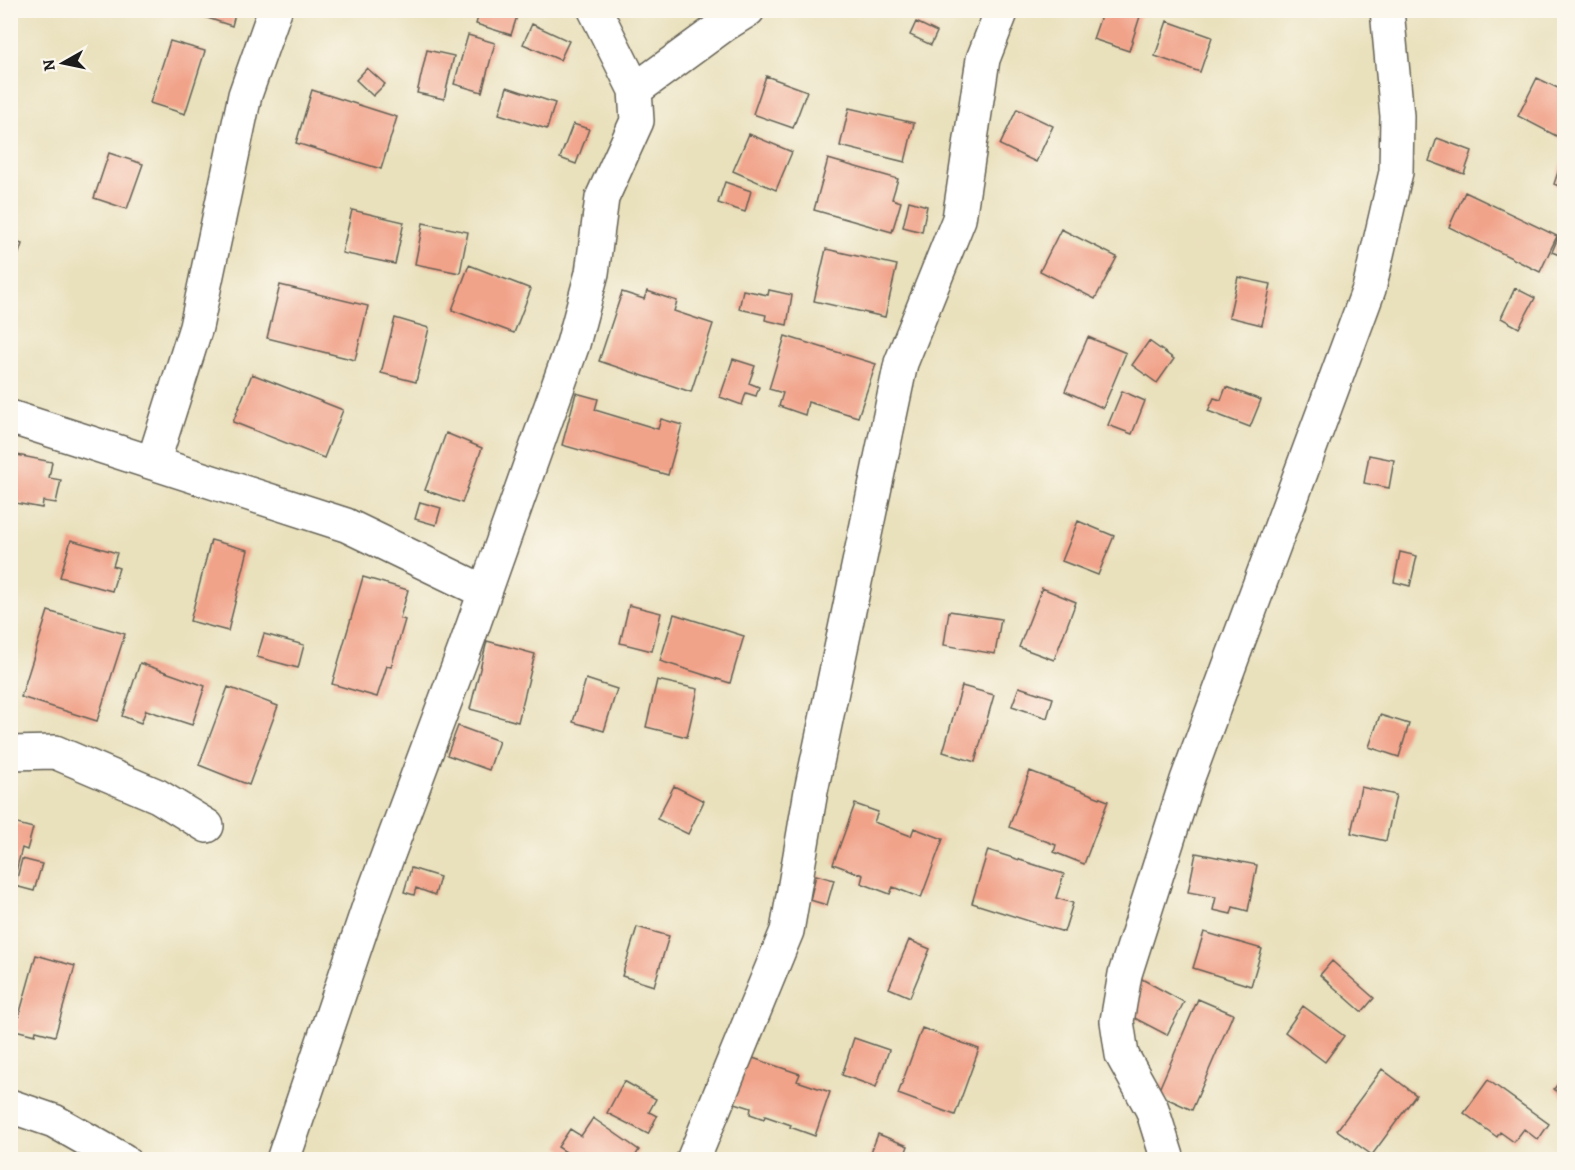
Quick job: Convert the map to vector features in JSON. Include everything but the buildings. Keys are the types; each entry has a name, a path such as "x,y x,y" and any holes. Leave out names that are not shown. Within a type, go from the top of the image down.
{"street":[{"path":"153,463 196,327 245,95 275,10"},
{"path":"283,1160 370,903 486,592 573,344 592,273 602,198 637,121 635,90 595,10"},
{"path":"635,90 748,10"},
{"path":"693,1160 786,931 811,791 901,363 959,219 983,59 1002,10"},
{"path":"1168,1160 1152,1109 1122,1055 1117,1021 1125,974 1187,780 1369,289 1396,172 1397,116 1387,10"},
{"path":"10,417 346,525 486,592"},
{"path":"10,753 55,752 158,796 207,826"},
{"path":"10,1106 54,1121 123,1160"}]}
